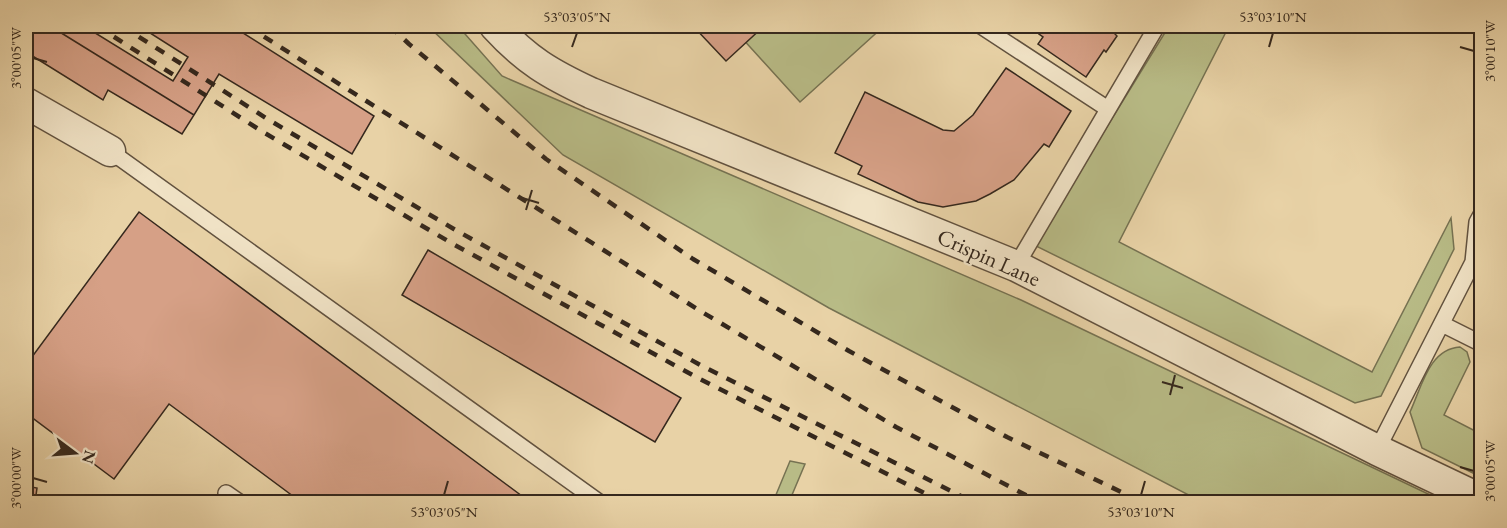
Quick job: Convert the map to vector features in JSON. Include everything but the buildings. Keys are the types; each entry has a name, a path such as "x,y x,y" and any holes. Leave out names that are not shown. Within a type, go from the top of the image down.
{"street":[{"name":"Crispin Lane","path":"495,26 547,72 580,88 1016,266 1377,450 1482,500"},
{"path":"26,103 110,151"}],"lane":[{"path":"981,26 1108,109"},
{"path":"1016,266 1157,26"},
{"path":"110,151 599,502"},
{"path":"1377,450 1473,262 1477,222 1482,213"},
{"path":"1442,324 1482,344"},
{"path":"226,493 239,502"}],"green space":[{"path":"428,26 458,26 502,76 1021,300 1445,502 1202,502 829,308 563,155"},
{"path":"731,26 884,26 800,102"},
{"path":"1169,26 1229,26 1119,242 1372,372 1451,218 1454,249 1381,396 1355,403 1034,245"},
{"path":"1460,347 1467,352 1470,362 1444,415 1481,434 1481,477 1422,448 1410,412 1428,370 1434,362 1449,349"},
{"path":"790,461 805,464 789,502 773,502"}],"railway":[{"path":"97,26 263,132 453,244 698,378 942,502"},
{"path":"122,26 269,120 459,232 704,367 973,502"},
{"path":"247,26 702,312 896,427 1039,502"},
{"path":"390,26 546,159 693,259 849,351 1007,437 1142,502"}]}
